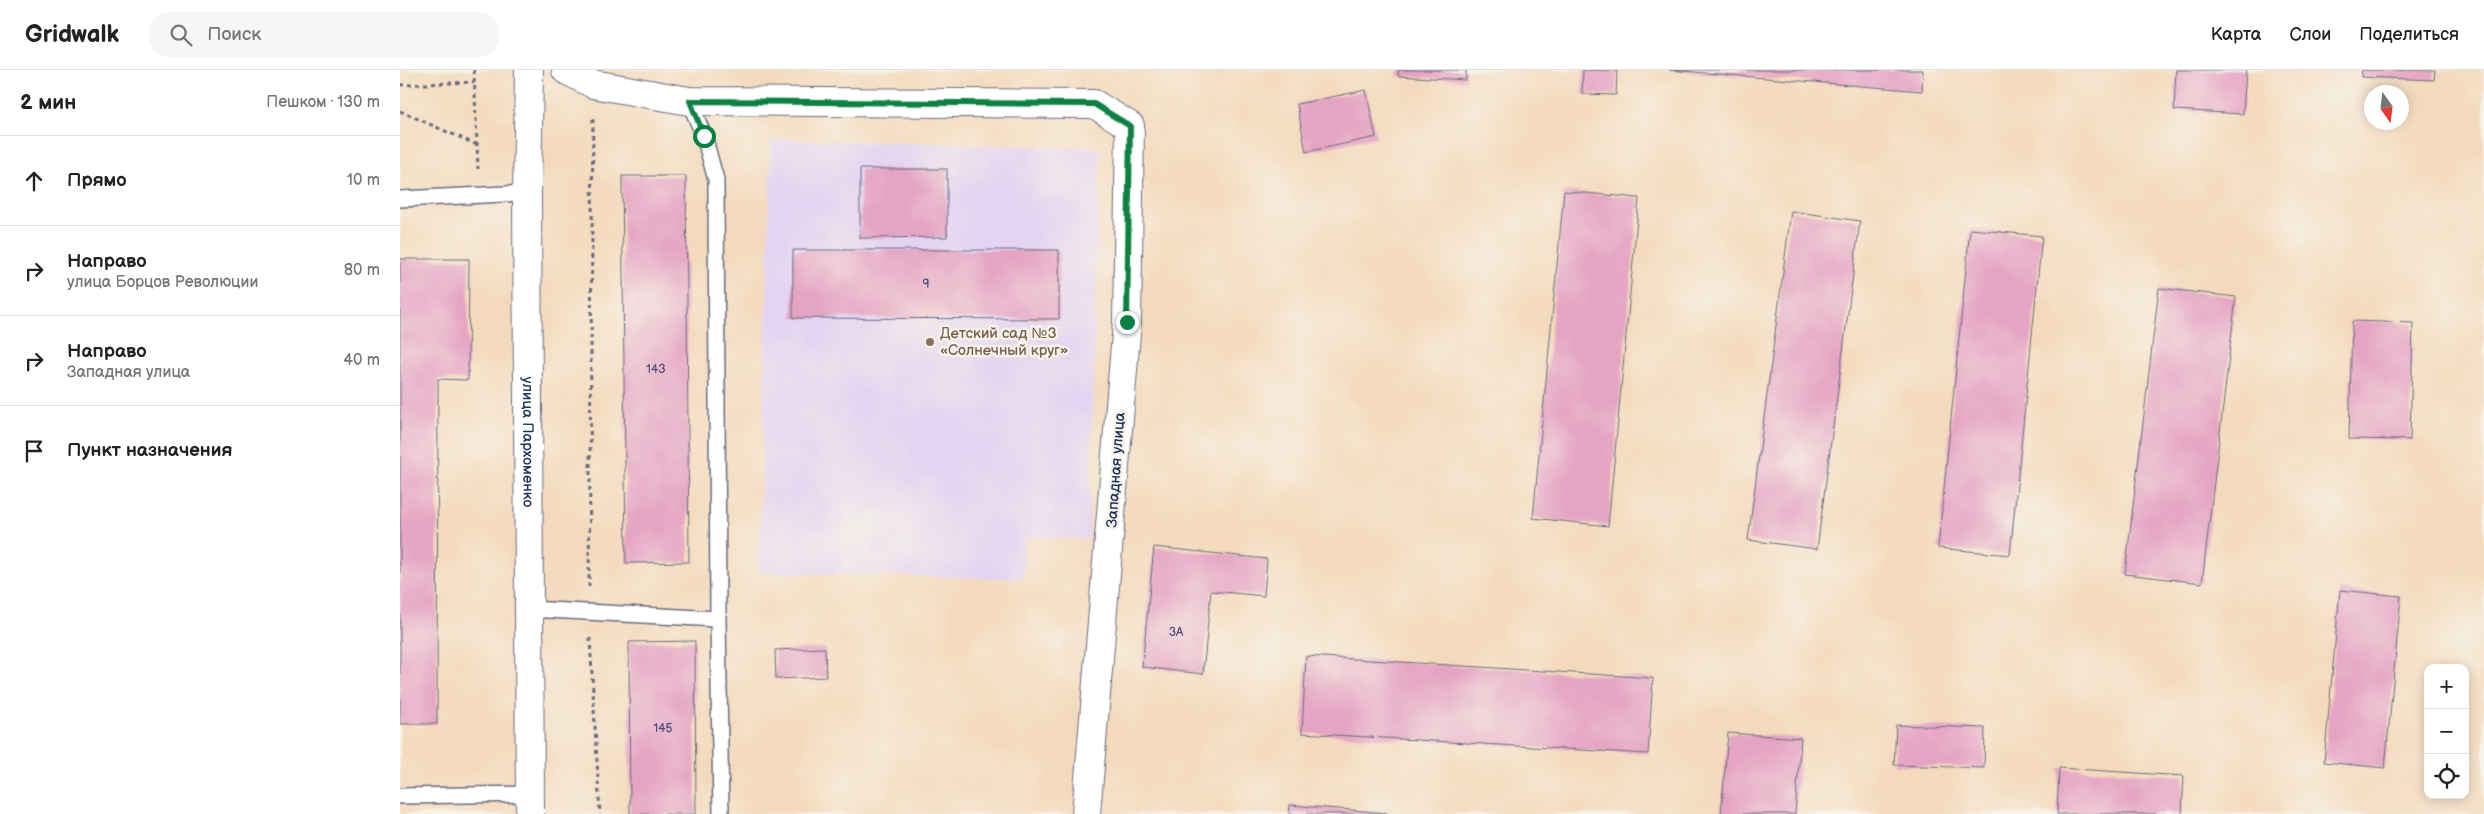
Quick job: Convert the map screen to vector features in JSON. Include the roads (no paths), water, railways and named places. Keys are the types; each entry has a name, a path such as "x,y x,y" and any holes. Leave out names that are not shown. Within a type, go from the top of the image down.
{"street":[{"name":"улица Пархоменко","path":"529,70 527,193 530,804"},
{"path":"566,70 593,84 690,101"},
{"name":"Западная улица","path":"690,101 1094,104 1130,126 1127,322 1086,814"}],"lane":[{"path":"690,101 704,136 716,180 721,814"},
{"path":"400,199 527,193"},
{"path":"529,609 718,620"},
{"path":"400,796 530,804"}],"place":[{"name":"Детский сад №3 «Солнечный круг»","path":"930,342"}]}
